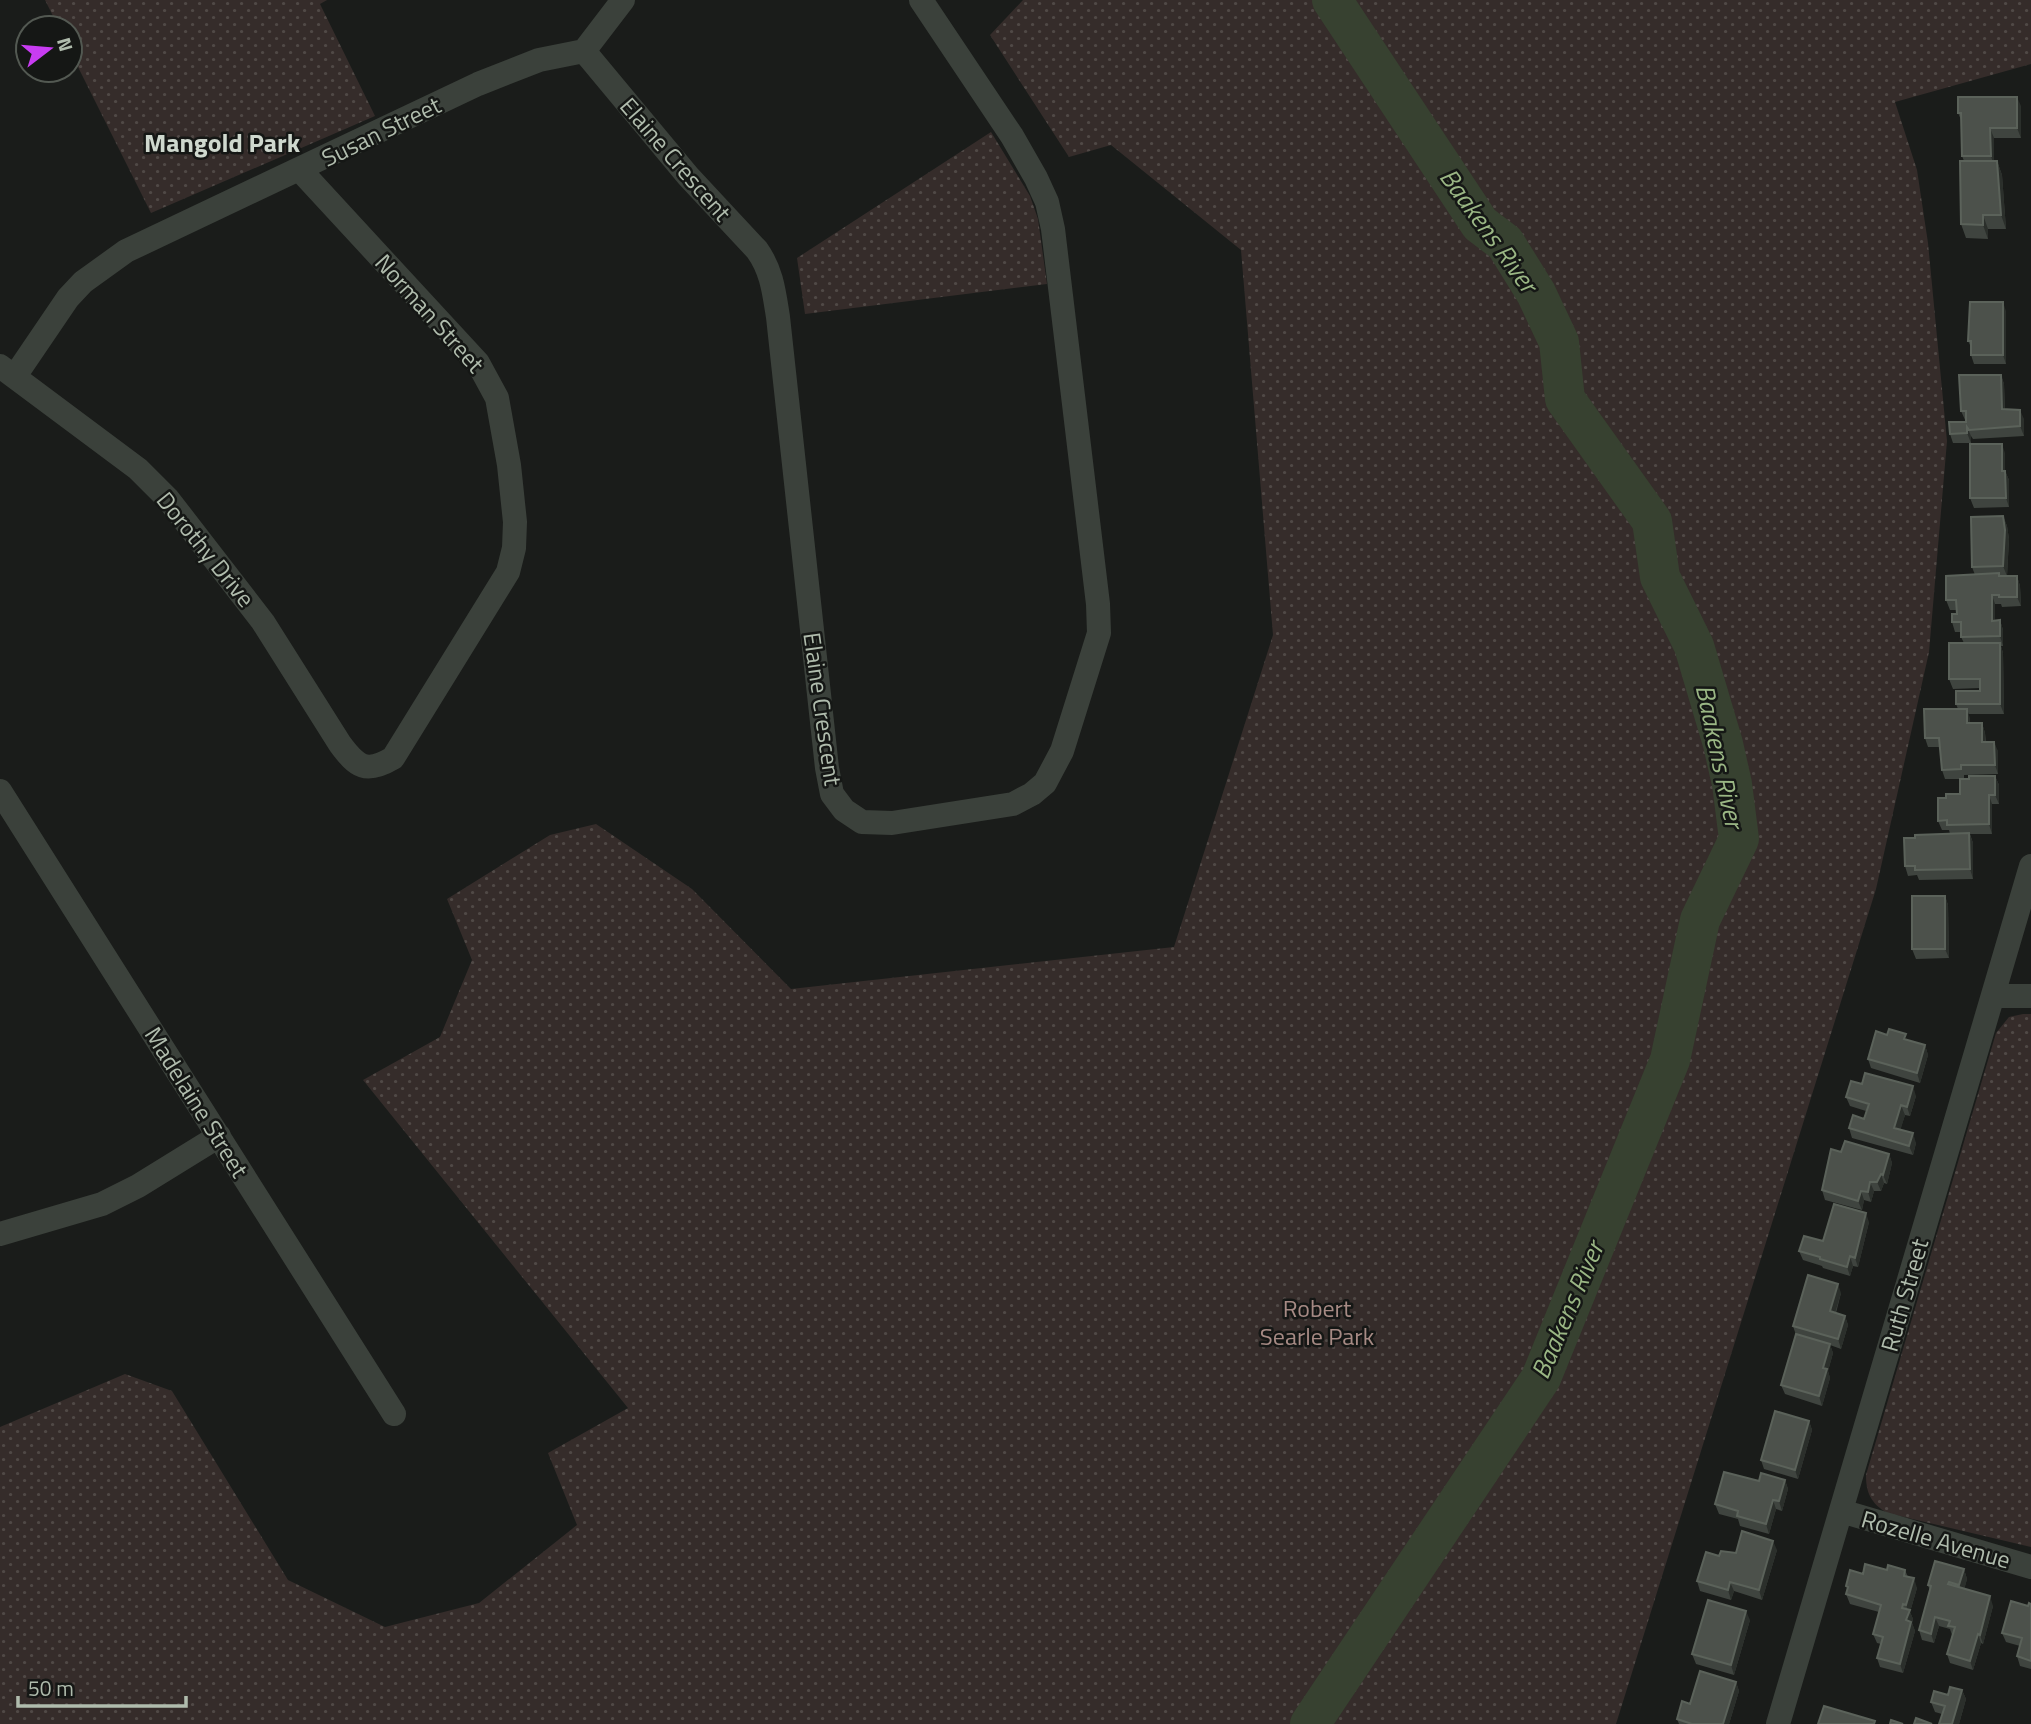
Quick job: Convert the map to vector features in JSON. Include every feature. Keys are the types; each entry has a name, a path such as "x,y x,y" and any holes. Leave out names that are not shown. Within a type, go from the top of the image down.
{"street":[{"name":"Elaine Crescent","path":"584,51 688,176 757,250 773,281 832,794 844,810 862,822 892,823 1013,804 1045,783 1062,751 1099,632 1098,604 1047,201 1012,136 921,0"},
{"path":"584,51 614,4"},
{"name":"Susan Street","path":"7,371 83,282 126,251 478,84 539,60 584,51"},
{"name":"Norman Street","path":"300,170 478,363 497,398 509,465 515,522 514,548 508,572 399,751 383,764 371,767"},
{"name":"Dorothy Drive","path":"7,371 138,468 168,499 264,622 349,756 361,767 371,767"},
{"name":"Madelaine Street","path":"0,791 394,1414"},
{"name":"Ruth Street","path":"1778,1724 2031,866"},
{"path":"1993,996 2031,996"},
{"path":"0,1234 102,1204 138,1186 219,1136"},
{"name":"Rozelle Avenue","path":"1841,1511 2031,1567"}],"green space":[{"path":"45,0 327,0 320,4 375,116 151,213 84,79 84,14 52,14"},
{"name":"Robert Searle Park","path":"1023,0 2031,0 2031,64 1895,102 1917,170 1928,243 1947,441 1929,652 1876,889 1616,1724 0,1724 0,1427 125,1374 172,1391 288,1580 385,1627 479,1603 577,1525 548,1453 628,1408 363,1080 440,1037 472,960 447,899 550,835 596,824 692,889 791,989 1174,947 1273,635 1241,250 1111,145 1069,157 990,35"},
{"path":"991,132 1030,196 1038,219 1047,284 805,314 797,258"},
{"path":"2031,1014 2031,1547 1887,1513 1870,1497 1866,1475 1996,1033 2009,1017"}],"building":[{"path":"1958,97 2017,97 2017,128 1990,128 1991,156 1962,156"},
{"path":"1960,161 1997,161 2001,215 1983,215 1983,225 1961,224"},
{"path":"1970,302 2003,302 2003,355 1971,355 1971,341 1968,341"},
{"path":"1959,375 2001,375 2002,409 2020,410 2020,426 1969,430 1967,427 1967,433 1950,434 1949,422 1966,422 1966,411 1961,411"},
{"path":"1970,444 2002,444 2006,498 1970,498"},
{"path":"2003,516 2003,566 1972,567 1971,517"},
{"path":"1999,573 1999,576 2017,576 2017,597 1992,595 1992,621 2000,620 2000,636 1961,637 1961,622 1952,622 1952,614 1957,614 1956,600 1946,600 1946,576"},
{"path":"1949,643 2000,643 2000,704 1956,704 1956,691 1980,691 1980,679 1949,679"},
{"path":"1924,709 1967,709 1967,723 1982,723 1982,742 1994,742 1995,765 1961,765 1961,769 1942,770 1939,738 1925,738"},
{"path":"1969,776 1995,776 1995,795 1989,795 1989,824 1947,825 1947,820 1938,821 1938,798 1946,798 1946,794 1960,794 1960,779 1969,779"},
{"path":"1969,833 1970,869 1915,870 1915,866 1905,866 1904,838 1915,838 1915,835"},
{"path":"1912,896 1945,896 1945,949 1912,949"},
{"path":"1889,1029 1906,1034 1904,1039 1925,1045 1917,1073 1868,1059 1876,1031 1887,1035"},
{"path":"1865,1073 1913,1086 1907,1107 1901,1105 1894,1128 1913,1133 1909,1146 1849,1128 1853,1115 1864,1119 1869,1104 1846,1097 1851,1081 1862,1084"},
{"path":"1845,1141 1889,1154 1883,1175 1881,1174 1877,1182 1870,1182 1868,1192 1861,1191 1858,1201 1822,1190 1831,1149 1841,1152"},
{"path":"1834,1204 1866,1213 1855,1258 1850,1256 1847,1267 1799,1251 1804,1236 1823,1241"},
{"path":"1808,1275 1838,1284 1830,1311 1845,1316 1838,1339 1793,1326"},
{"path":"1796,1334 1830,1344 1823,1368 1827,1369 1819,1396 1781,1385"},
{"path":"1775,1411 1809,1421 1795,1470 1761,1460"},
{"path":"1724,1472 1759,1481 1761,1473 1785,1480 1779,1501 1773,1500 1766,1524 1737,1516 1738,1511 1715,1504"},
{"path":"1742,1531 1773,1541 1759,1590 1730,1582 1728,1590 1697,1581 1706,1552 1719,1556 1721,1551 1736,1553"},
{"path":"1935,1561 1964,1569 1959,1585 1948,1584 1990,1596 1970,1661 1947,1654 1955,1627 1948,1626 1950,1621 1935,1617 1931,1634 1919,1630"},
{"path":"1865,1564 1887,1570 1888,1565 1905,1570 1904,1576 1914,1578 1906,1605 1903,1604 1902,1608 1910,1610 1906,1620 1911,1622 1900,1664 1877,1658 1883,1637 1873,1634 1881,1605 1846,1594 1850,1570 1863,1574"},
{"path":"1708,1600 1746,1611 1731,1665 1692,1654"},
{"path":"2011,1601 2028,1606 2031,1604 2031,1661 2017,1656 2022,1638 2002,1633"},
{"path":"1700,1671 1736,1682 1723,1724 1692,1724 1677,1719 1682,1701 1690,1704"},
{"path":"1950,1687 1962,1690 1952,1724 1939,1724 1945,1706 1931,1702 1934,1691 1948,1695"},
{"path":"1824,1706 1875,1721 1874,1724 1818,1724"},
{"path":"1916,1718 1932,1724 1914,1724"}],"waterway":[{"name":"Baakens River","path":"1310,1724 1541,1378 1670,1060 1700,920 1739,839 1732,784 1723,744 1694,646 1660,577 1652,521 1565,399 1559,342 1536,293 1505,243 1480,224 1332,0"}],"district":[{"name":"Mangold Park","path":"222,142"}]}
